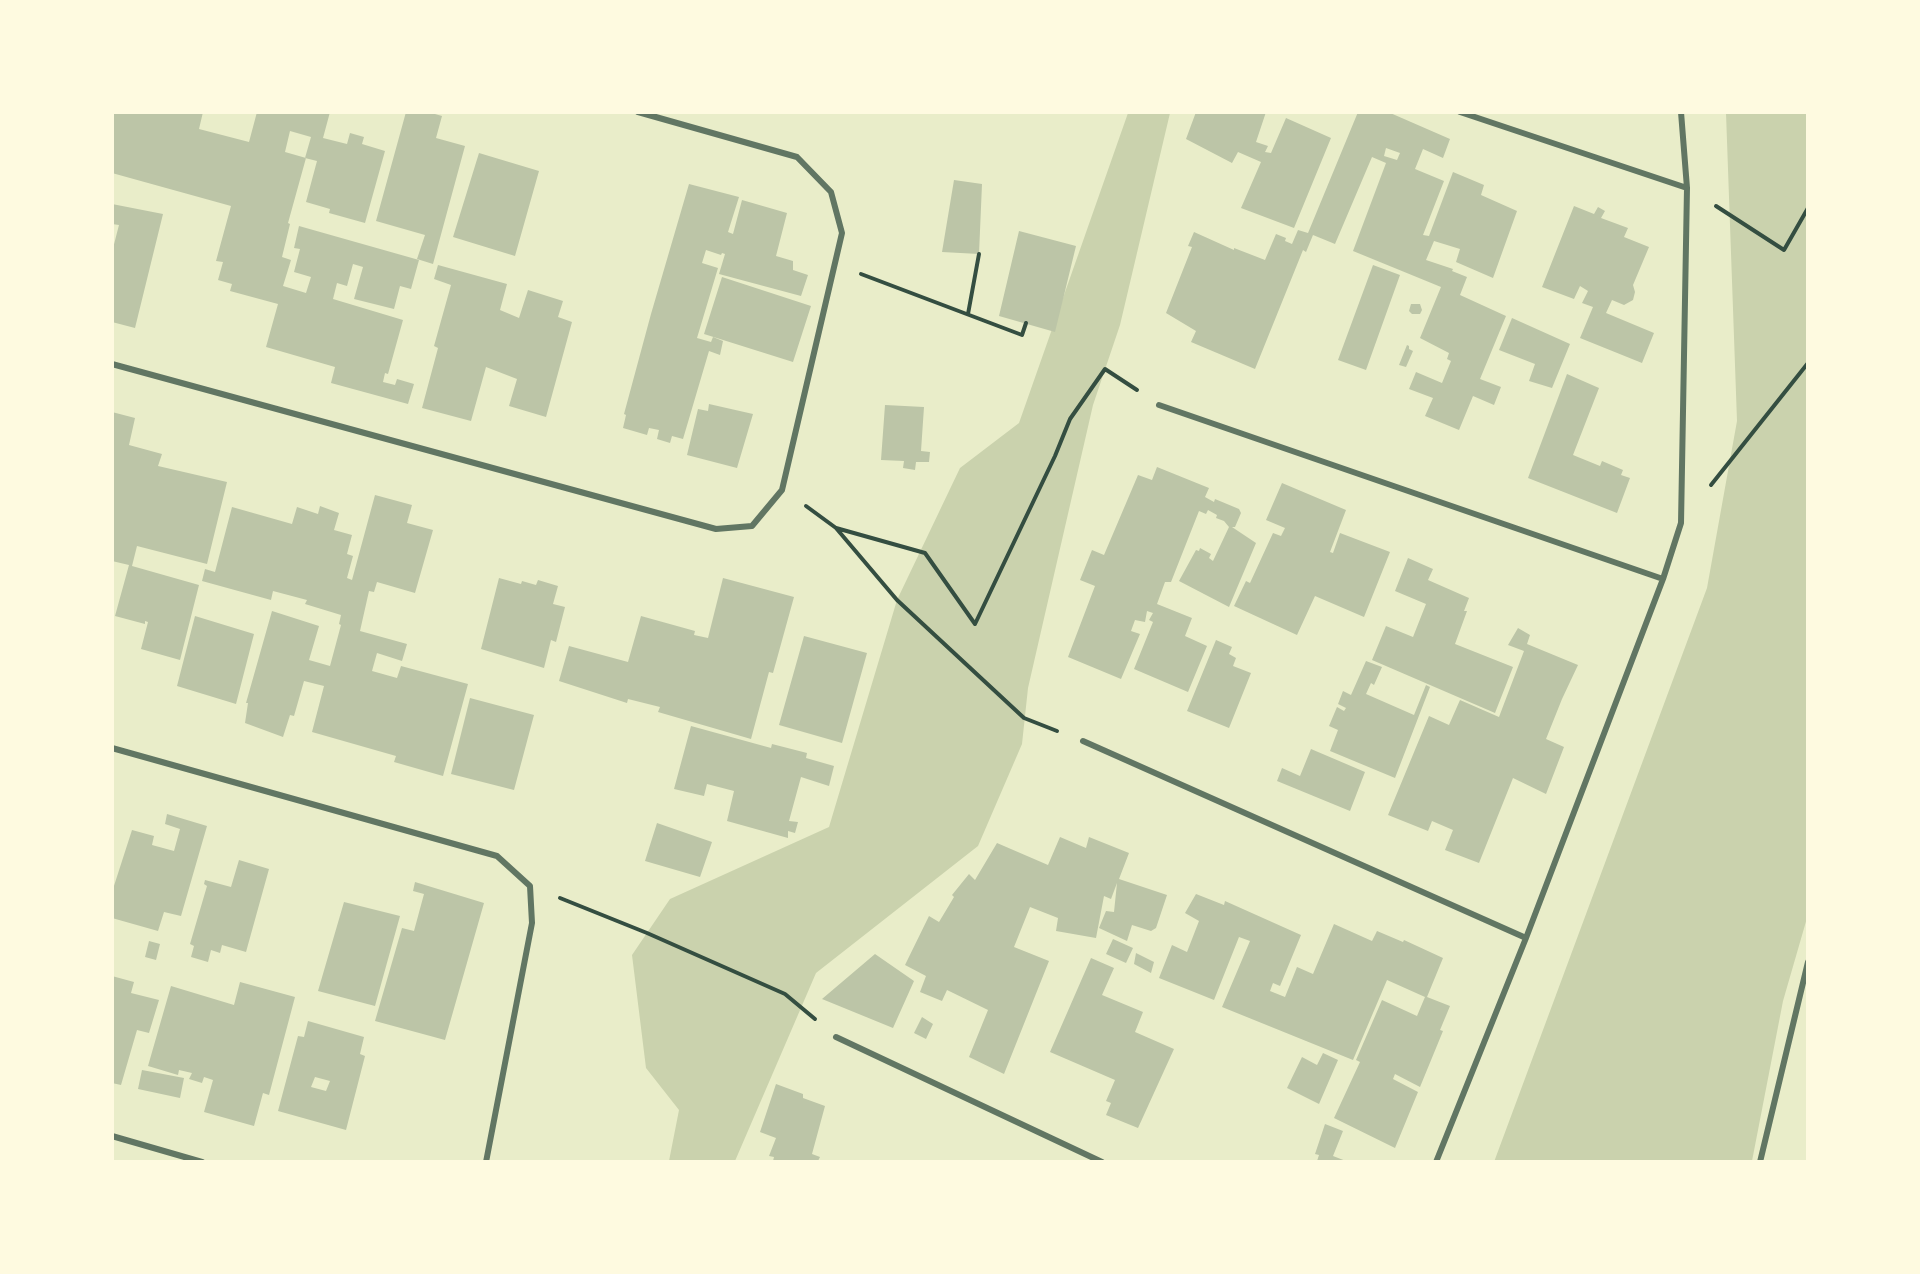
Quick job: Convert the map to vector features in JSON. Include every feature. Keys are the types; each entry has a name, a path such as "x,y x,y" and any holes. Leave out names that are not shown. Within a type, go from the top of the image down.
{"street":[{"path":"112,364 716,529 752,526 782,489 843,232 831,192 797,157 638,112"},
{"path":"1460,112 1688,188"},
{"path":"1436,1161 1526,938 1663,579 1681,523 1688,188 1680,112"},
{"path":"1159,405 1663,579"},
{"path":"1083,741 1526,938"},
{"path":"112,748 497,856 530,886 532,923 486,1161"},
{"path":"1760,1161 1808,962"},
{"path":"836,1037 1102,1161"},
{"path":"112,1136 202,1161"}],"path":[{"path":"1688,188 1784,250 1808,207"},
{"path":"968,314 979,254"},
{"path":"835,264 1022,335 1026,323"},
{"path":"1681,523 1808,363"},
{"path":"836,528 925,553 975,624 1055,456 1070,419 1105,369 1159,405"},
{"path":"782,489 836,528 897,600 1024,718 1083,741"},
{"path":"530,886 647,933 785,994 836,1037"}],"green space":[{"path":"1128,113 1170,113 1120,325 1093,405 1028,688 1022,744 978,846 816,973 735,1161 669,1161 679,1110 646,1068 632,955 670,899 829,827 897,600 960,468 1019,423"},
{"path":"1726,113 1807,113 1807,918 1783,1001 1752,1161 1494,1162 1707,588 1737,421"}],"building":[{"path":"112,112 203,112 199,129 249,142 257,112 330,112 323,138 347,144 350,133 364,137 362,144 385,151 365,223 329,213 330,209 306,202 317,161 306,158 288,223 290,224 282,257 291,260 283,286 306,293 311,277 294,272 300,249 294,248 299,226 419,260 411,289 400,286 394,309 354,299 363,267 353,264 347,286 337,283 333,299 403,320 388,374 385,373 383,382 395,385 397,379 414,384 408,404 331,383 335,367 266,347 278,304 230,291 232,284 218,280 223,262 216,261 231,206 112,173","holes":["290,131 311,137 305,158 285,152"]},
{"path":"406,112 428,112 442,116 436,138 465,146 433,264 417,259 425,235 376,221"},
{"path":"1196,112 1266,112 1256,142 1268,146 1265,152 1271,153 1286,118 1331,138 1294,228 1241,208 1261,162 1238,152 1232,163 1186,139"},
{"path":"1358,112 1388,112 1450,139 1443,158 1423,149 1415,169 1444,181 1423,235 1429,236 1453,172 1484,185 1481,195 1517,211 1493,278 1456,262 1460,249 1434,241 1426,260 1453,269 1452,271 1467,277 1460,295 1506,316 1480,379 1501,387 1494,405 1473,396 1459,430 1425,416 1433,398 1409,389 1416,372 1442,383 1451,361 1447,359 1449,353 1420,338 1441,287 1353,251 1386,163 1372,157 1335,244 1313,235 1306,252 1303,250 1255,369 1191,342 1196,331 1166,313 1192,247 1188,246 1194,232 1234,250 1234,248 1265,260 1276,234 1286,238 1285,241 1292,244 1298,230 1308,233","holes":["1386,148 1400,153 1397,160 1384,156"]},
{"path":"479,153 539,171 515,256 453,237"},
{"path":"954,180 982,184 979,254 942,252"},
{"path":"689,184 739,197 728,232 733,234 742,200 787,213 776,256 793,261 793,270 808,275 801,296 719,274 725,254 721,255 706,250 702,263 718,268 697,338 711,342 713,337 723,341 720,355 709,351 683,439 672,436 670,443 657,439 659,430 649,428 647,435 623,428 626,415 624,414"},
{"path":"112,204 163,214 135,328 112,322 112,252 119,225 112,224"},
{"path":"1574,206 1594,214 1598,207 1605,211 1601,218 1628,228 1624,237 1649,247 1633,285 1635,292 1633,300 1624,305 1612,300 1606,313 1654,333 1642,363 1580,338 1593,307 1582,303 1588,291 1580,286 1574,299 1542,287"},
{"path":"1019,231 1076,246 1055,332 999,316"},
{"path":"438,265 507,284 500,310 519,318 528,290 563,301 558,317 572,322 546,417 509,406 517,379 486,367 471,421 422,408 438,348 434,346 451,285 434,279"},
{"path":"1373,265 1400,275 1366,370 1338,360"},
{"path":"722,277 811,306 793,362 704,334"},
{"path":"1411,304 1420,304 1422,310 1420,314 1412,314 1409,311"},
{"path":"1512,318 1570,344 1552,388 1529,381 1535,364 1499,350"},
{"path":"1407,345 1413,351 1406,367 1399,365"},
{"path":"1567,374 1599,388 1573,455 1600,466 1602,461 1623,470 1621,475 1630,478 1617,513 1528,478"},
{"path":"709,404 753,414 737,468 687,455 698,409 708,411"},
{"path":"885,405 924,407 921,451 930,452 929,462 916,462 915,470 903,468 904,461 881,460"},
{"path":"112,412 135,418 129,445 162,454 158,466 227,482 207,564 137,546 132,566 199,585 180,660 141,649 148,622 145,621 145,624 115,616 129,565 112,561"},
{"path":"1157,467 1209,488 1205,497 1214,502 1215,499 1239,509 1241,513 1235,527 1232,527 1256,543 1229,607 1179,581 1196,550 1199,551 1200,548 1211,554 1209,558 1213,561 1229,527 1208,510 1206,514 1199,511 1171,582 1165,582 1157,604 1192,618 1185,636 1207,646 1188,692 1134,669 1153,622 1149,620 1153,613 1147,611 1145,622 1135,620 1131,631 1140,634 1121,679 1068,657 1095,586 1080,580 1092,550 1104,555 1138,475 1152,480"},
{"path":"1282,483 1346,510 1330,552 1333,553 1340,533 1390,552 1364,617 1315,596 1297,635 1234,606 1246,581 1250,583 1273,533 1281,536 1285,528 1266,520"},
{"path":"375,495 412,505 407,523 433,530 415,593 377,582 374,592 369,591 360,631 407,644 402,661 377,653 372,671 397,678 401,666 468,684 443,776 394,762 396,756 312,732 324,686 304,681 294,716 290,715 283,737 245,723 248,703 246,703 272,611 319,626 309,660 330,666 341,625 339,624 341,615 305,604 307,600 273,591 271,600 202,581 205,569 215,572 232,507 292,524 297,507 318,514 320,506 339,513 334,530 352,535 347,554 353,556 347,578 352,580"},
{"path":"1408,558 1433,569 1428,580 1469,598 1464,611 1467,611 1455,644 1513,667 1495,713 1372,660 1386,626 1413,637 1426,604 1395,591"},
{"path":"499,578 521,584 522,581 536,585 538,580 558,586 553,604 565,607 556,642 551,640 544,668 481,649"},
{"path":"723,578 794,597 773,673 769,672 751,739 658,712 660,707 628,699 627,703 559,681 569,646 628,662 641,616 695,631 694,635 708,638"},
{"path":"195,616 254,634 236,704 177,686"},
{"path":"1518,628 1530,635 1527,644 1578,665 1546,739 1564,747 1546,794 1513,778 1479,863 1445,850 1453,830 1432,821 1428,831 1388,815 1429,716 1449,725 1460,700 1499,717 1524,651 1508,645"},
{"path":"804,636 867,653 842,743 779,725"},
{"path":"1216,640 1232,647 1229,654 1236,658 1233,666 1251,673 1229,728 1187,711"},
{"path":"1366,661 1382,667 1374,685 1371,683 1366,694 1414,715 1426,685 1430,687 1395,778 1330,751 1338,730 1329,726 1337,707 1344,711 1346,708 1338,704 1343,691 1351,695"},
{"path":"470,698 534,715 514,790 451,774"},
{"path":"691,726 771,748 772,744 807,753 806,758 834,766 829,786 801,777 789,821 798,822 795,833 788,831 788,838 727,821 734,791 707,784 704,796 674,789"},
{"path":"1311,749 1365,772 1350,811 1277,781 1282,768 1300,776"},
{"path":"167,814 207,826 181,916 164,912 158,931 112,918 112,892 132,830 154,836 152,845 174,851 180,829 165,824"},
{"path":"657,823 712,842 700,877 645,861"},
{"path":"1060,837 1086,848 1089,837 1129,853 1119,879 1167,895 1156,928 1151,931 1132,925 1127,941 1099,928 1106,911 1114,912 1117,883 1111,899 1104,896 1096,938 1056,931 1058,918 1030,907 1014,947 1049,961 1004,1074 969,1057 988,1010 947,990 942,1001 920,992 926,976 905,965 929,916 939,922 954,897 952,895 969,874 975,880 997,843 1048,865"},
{"path":"239,860 269,869 246,952 222,945 220,953 211,950 208,962 191,957 194,946 190,944 207,886 204,884 205,880 231,887"},
{"path":"415,882 484,903 445,1040 375,1021 402,928 414,931 424,894 413,891"},
{"path":"1196,894 1224,905 1225,901 1301,935 1280,986 1273,983 1270,991 1285,997 1297,967 1313,974 1334,924 1372,941 1377,931 1403,942 1404,940 1443,958 1427,997 1450,1006 1440,1030 1443,1031 1420,1087 1395,1074 1393,1079 1418,1092 1395,1148 1334,1118 1360,1062 1356,1060 1382,1000 1417,1016 1425,997 1387,980 1353,1060 1222,1007 1250,941 1239,937 1214,1000 1159,978 1172,945 1187,952 1199,921 1185,913"},
{"path":"344,902 400,916 375,1006 318,991"},
{"path":"1113,939 1133,948 1126,963 1106,954"},
{"path":"149,941 160,944 156,960 145,957"},
{"path":"1136,953 1154,962 1151,973 1134,964"},
{"path":"875,954 914,981 893,1028 822,999"},
{"path":"1091,958 1114,968 1102,995 1143,1012 1135,1032 1174,1049 1138,1128 1106,1115 1111,1103 1106,1101 1115,1080 1050,1052"},
{"path":"112,976 134,982 131,993 159,1000 149,1033 137,1030 121,1085 112,1083"},
{"path":"240,982 295,997 269,1095 263,1093 254,1126 204,1112 213,1080 204,1077 202,1083 189,1079 192,1073 179,1070 178,1075 148,1066 171,986 234,1005"},
{"path":"922,1017 933,1024 926,1039 914,1033"},
{"path":"308,1021 364,1037 360,1054 365,1056 346,1130 278,1111 298,1036 304,1037","holes":["315,1077 330,1081 326,1091 311,1087"]},
{"path":"1323,1053 1338,1060 1319,1104 1287,1088 1302,1057 1317,1065"},
{"path":"142,1070 184,1078 180,1098 138,1089"},
{"path":"776,1084 803,1094 803,1098 825,1106 812,1154 820,1157 818,1161 773,1161 774,1157 769,1156 776,1138 760,1132"},
{"path":"1325,1124 1343,1131 1333,1156 1346,1161 1317,1161 1319,1155 1315,1154"}]}
